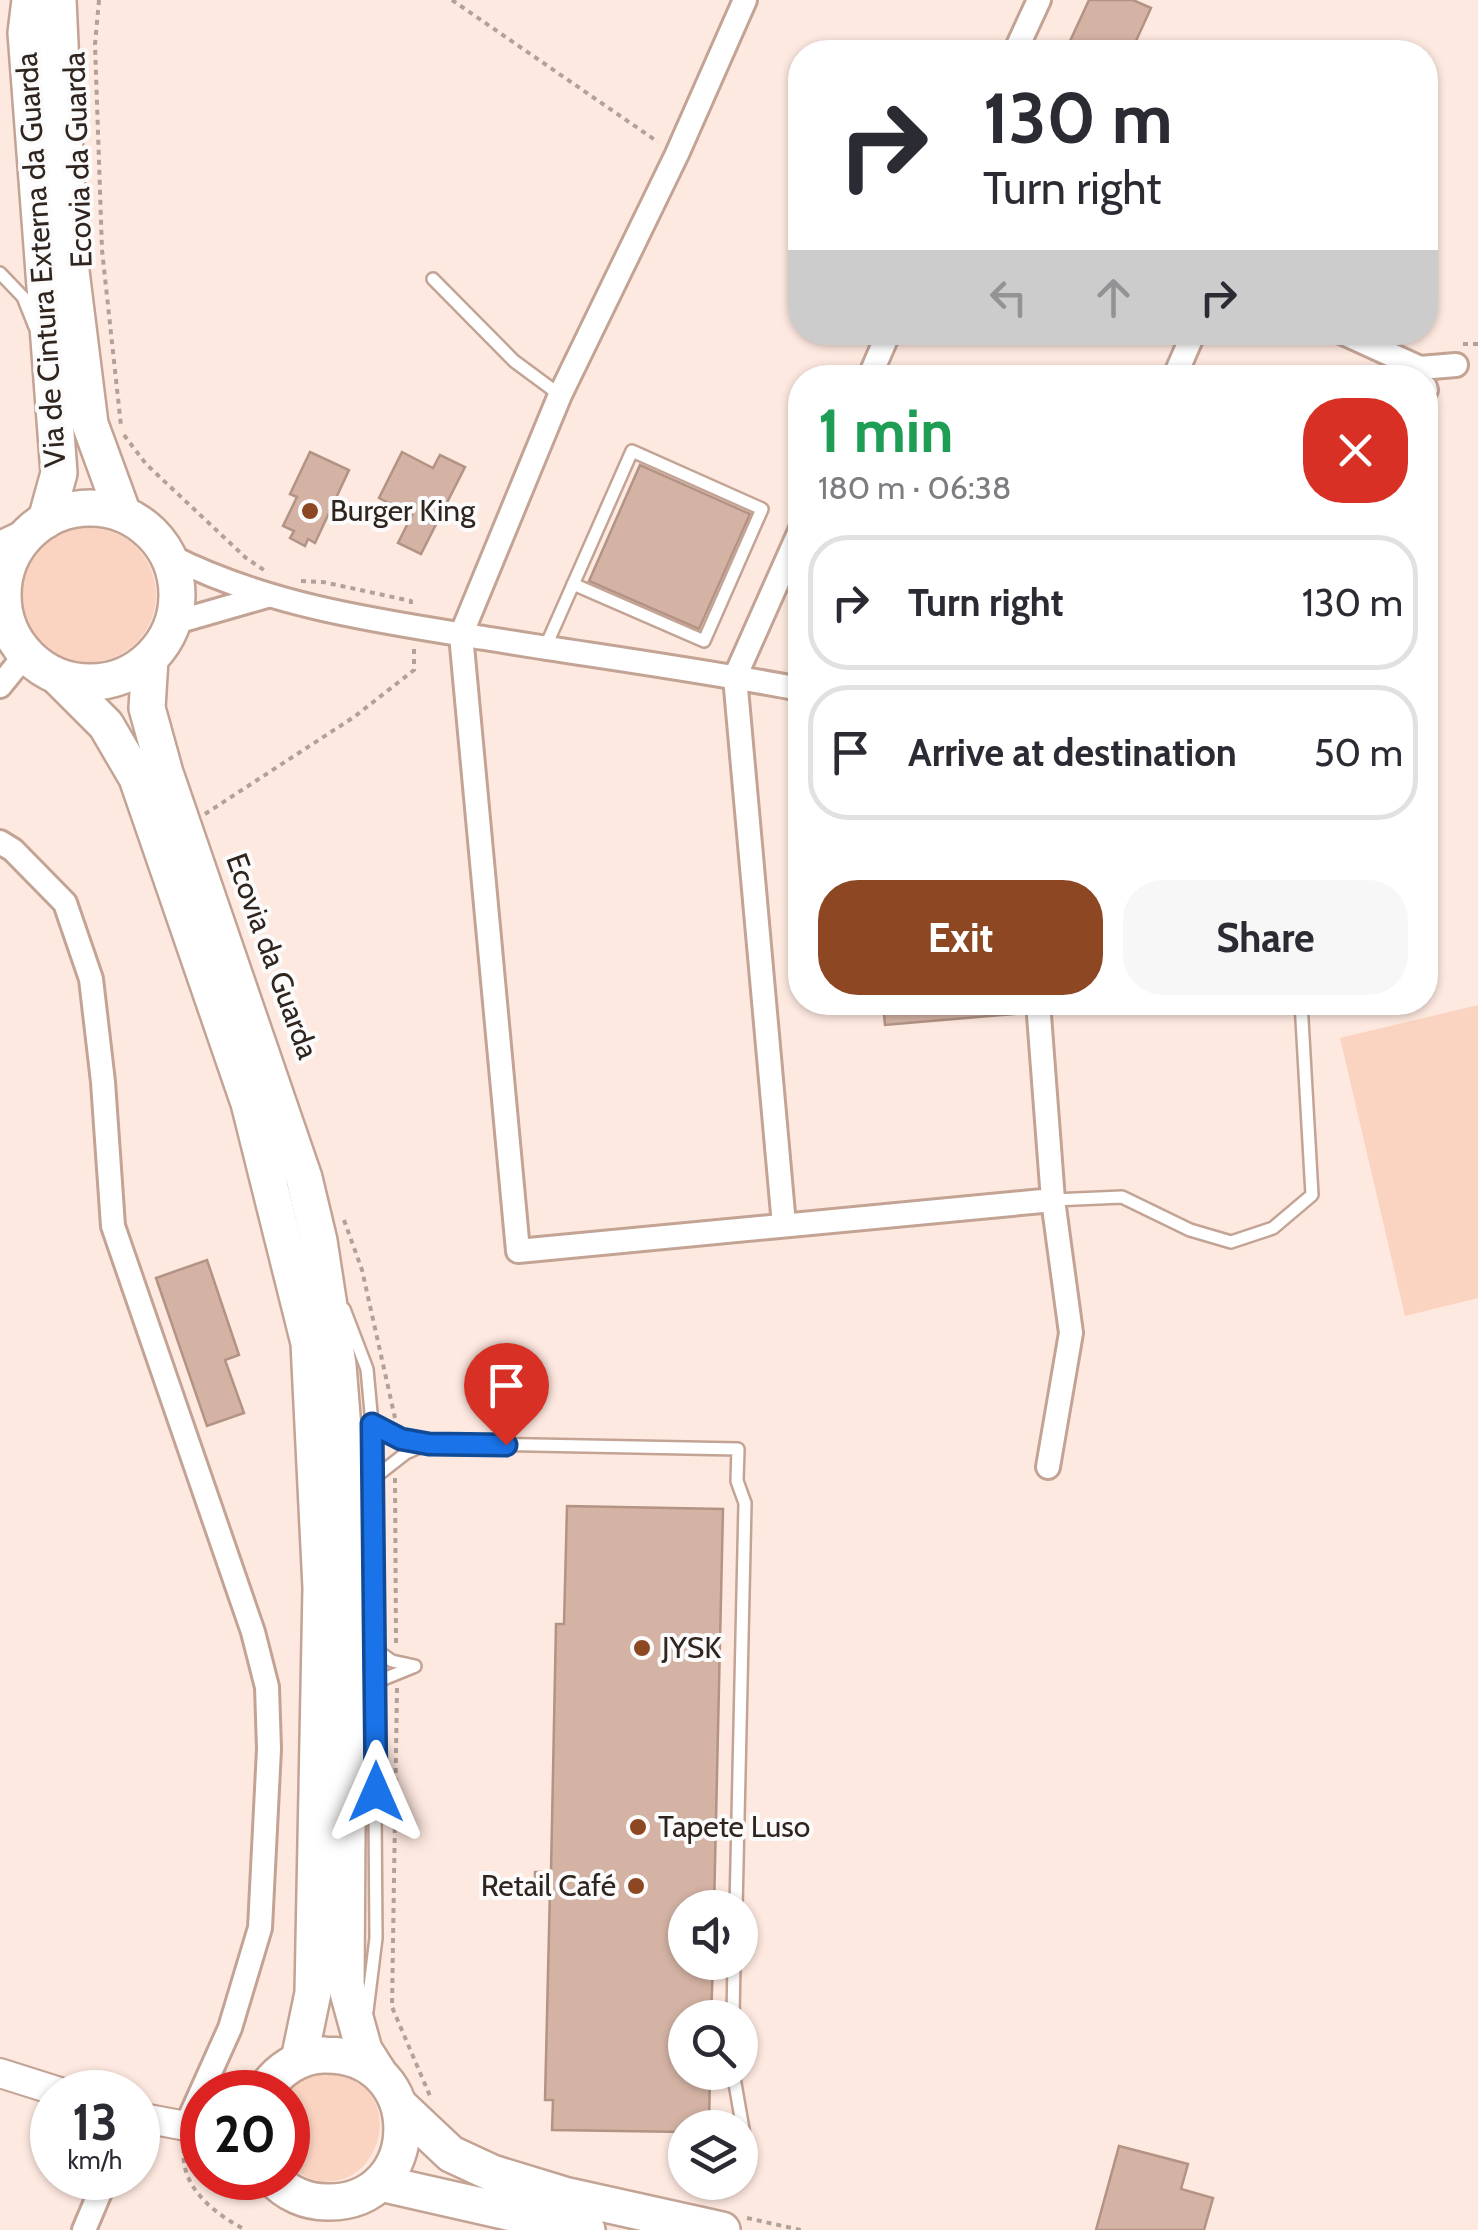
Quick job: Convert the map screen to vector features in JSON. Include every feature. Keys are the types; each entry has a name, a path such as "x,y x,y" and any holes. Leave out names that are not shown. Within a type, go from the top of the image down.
{"highway":[{"name":"Via de Cintura Externa da Guarda","path":"23,536 59,473 26,33 30,0"},
{"name":"Via de Cintura Externa da Guarda","path":"58,0 70,263 90,424 123,514"},
{"path":"58,677 82,683 107,682 130,673 150,659 174,623 177,588 168,554 141,524 123,514 97,508 71,510 23,536 10,559 3,605 11,635 106,726 137,778 249,1103 309,1343 321,1607 312,1993 299,2060"},
{"path":"150,659 148,708 165,773 304,1178 338,1365 349,1505 346,1984 371,2061 391,2087 404,2126 401,2147 380,2183 350,2199 310,2200"},
{"path":"283,2070 319,2054 371,2061"},
{"path":"400,2105 451,2154 492,2173 564,2194 722,2230"},
{"path":"380,2183 586,2230"}],"street":[{"path":"745,0 677,154 560,395 461,634 518,1251 1053,1200"},
{"path":"1020,40 1038,0"},
{"path":"1363,345 1398,365"},
{"path":"1438,373 1456,364"},
{"path":"168,554 208,576 272,588 413,627 788,687"},
{"path":"784,1226 735,677 788,558"},
{"path":"174,623 272,588"},
{"path":"0,686 11,635"},
{"path":"0,842 13,850 64,903 91,979 113,1226 253,1632 267,1687 269,1749 260,1928 216,2070"},
{"path":"1039,1015 1053,1200 1071,1333 1048,1467"},
{"path":"0,2073 30,2082"},
{"path":"84,2230 97,2200"}],"lane":[{"path":"0,273 23,298 54,374"},
{"path":"433,279 514,361 560,395"},
{"path":"545,648 573,584 632,451 762,508 704,641 573,584"},
{"path":"1053,1200 1122,1198 1190,1230 1230,1242 1273,1228 1312,1195 1301,1015"},
{"path":"318,1242 367,1369 372,1424 376,1938 371,2061"},
{"path":"372,1424 395,1436 429,1444 738,1449 738,1481 745,1503 736,1890"},
{"path":"374,1478 429,1444"},
{"path":"376,1650 396,1667"},
{"path":"376,1682 396,1667 415,1666"}],"path":[{"name":"Ecovia da Guarda","path":"99,0 94,44 102,250 122,431 146,464 246,558 272,588"},
{"path":"452,0 677,154"},
{"path":"199,818 354,717 414,670 411,601 324,582 292,580"},
{"path":"341,1213 362,1270 394,1413 395,1436"},
{"path":"395,1462 392,2008 438,2107"},
{"path":"206,2200 246,2230"}],"shaded area":[{"path":"89,528 115,533 137,547 151,569 156,595 151,621 137,643 115,657 89,662 63,657 41,643 27,621 22,595 27,569 41,547 63,533"},
{"path":"1478,1005 1478,1298 1405,1316 1340,1038"},
{"path":"319,2073 353,2080 372,2098 380,2121 376,2145 364,2165 344,2179 318,2181 310,2177 310,2076"}],"building":[{"path":"1089,0 1133,0 1151,8 1136,40 1071,40"},
{"name":"Burger King","path":"310,452 349,470 315,543 308,539 305,546 290,538 294,531 283,526 297,497 290,494"},
{"path":"402,452 433,468 440,455 465,467 421,554 398,543 412,515 379,498"},
{"path":"640,465 750,514 699,629 589,581"},
{"path":"884,1015 1001,1015 885,1025"},
{"path":"207,1260 239,1355 225,1360 244,1413 207,1426 156,1278"},
{"path":"567,1506 723,1509 714,1890 668,1890 668,1980 712,1980 712,2000 668,2000 668,2090 710,2090 709,2110 668,2110 668,2132 552,2130 553,2100 545,2100 550,1889 535,1889 535,1872 551,1872 556,1624 564,1624"},
{"path":"1119,2146 1188,2164 1181,2189 1213,2198 1204,2230 1096,2230"}],"place":[{"name":"Burger King","path":"310,511"},
{"name":"JYSK","path":"642,1648"},
{"name":"Tapete Luso","path":"638,1827"},
{"name":"Retail Café","path":"636,1886"}],"route":[{"path":"376,1792 372,1424 401,1439 429,1444 506,1445"}]}
